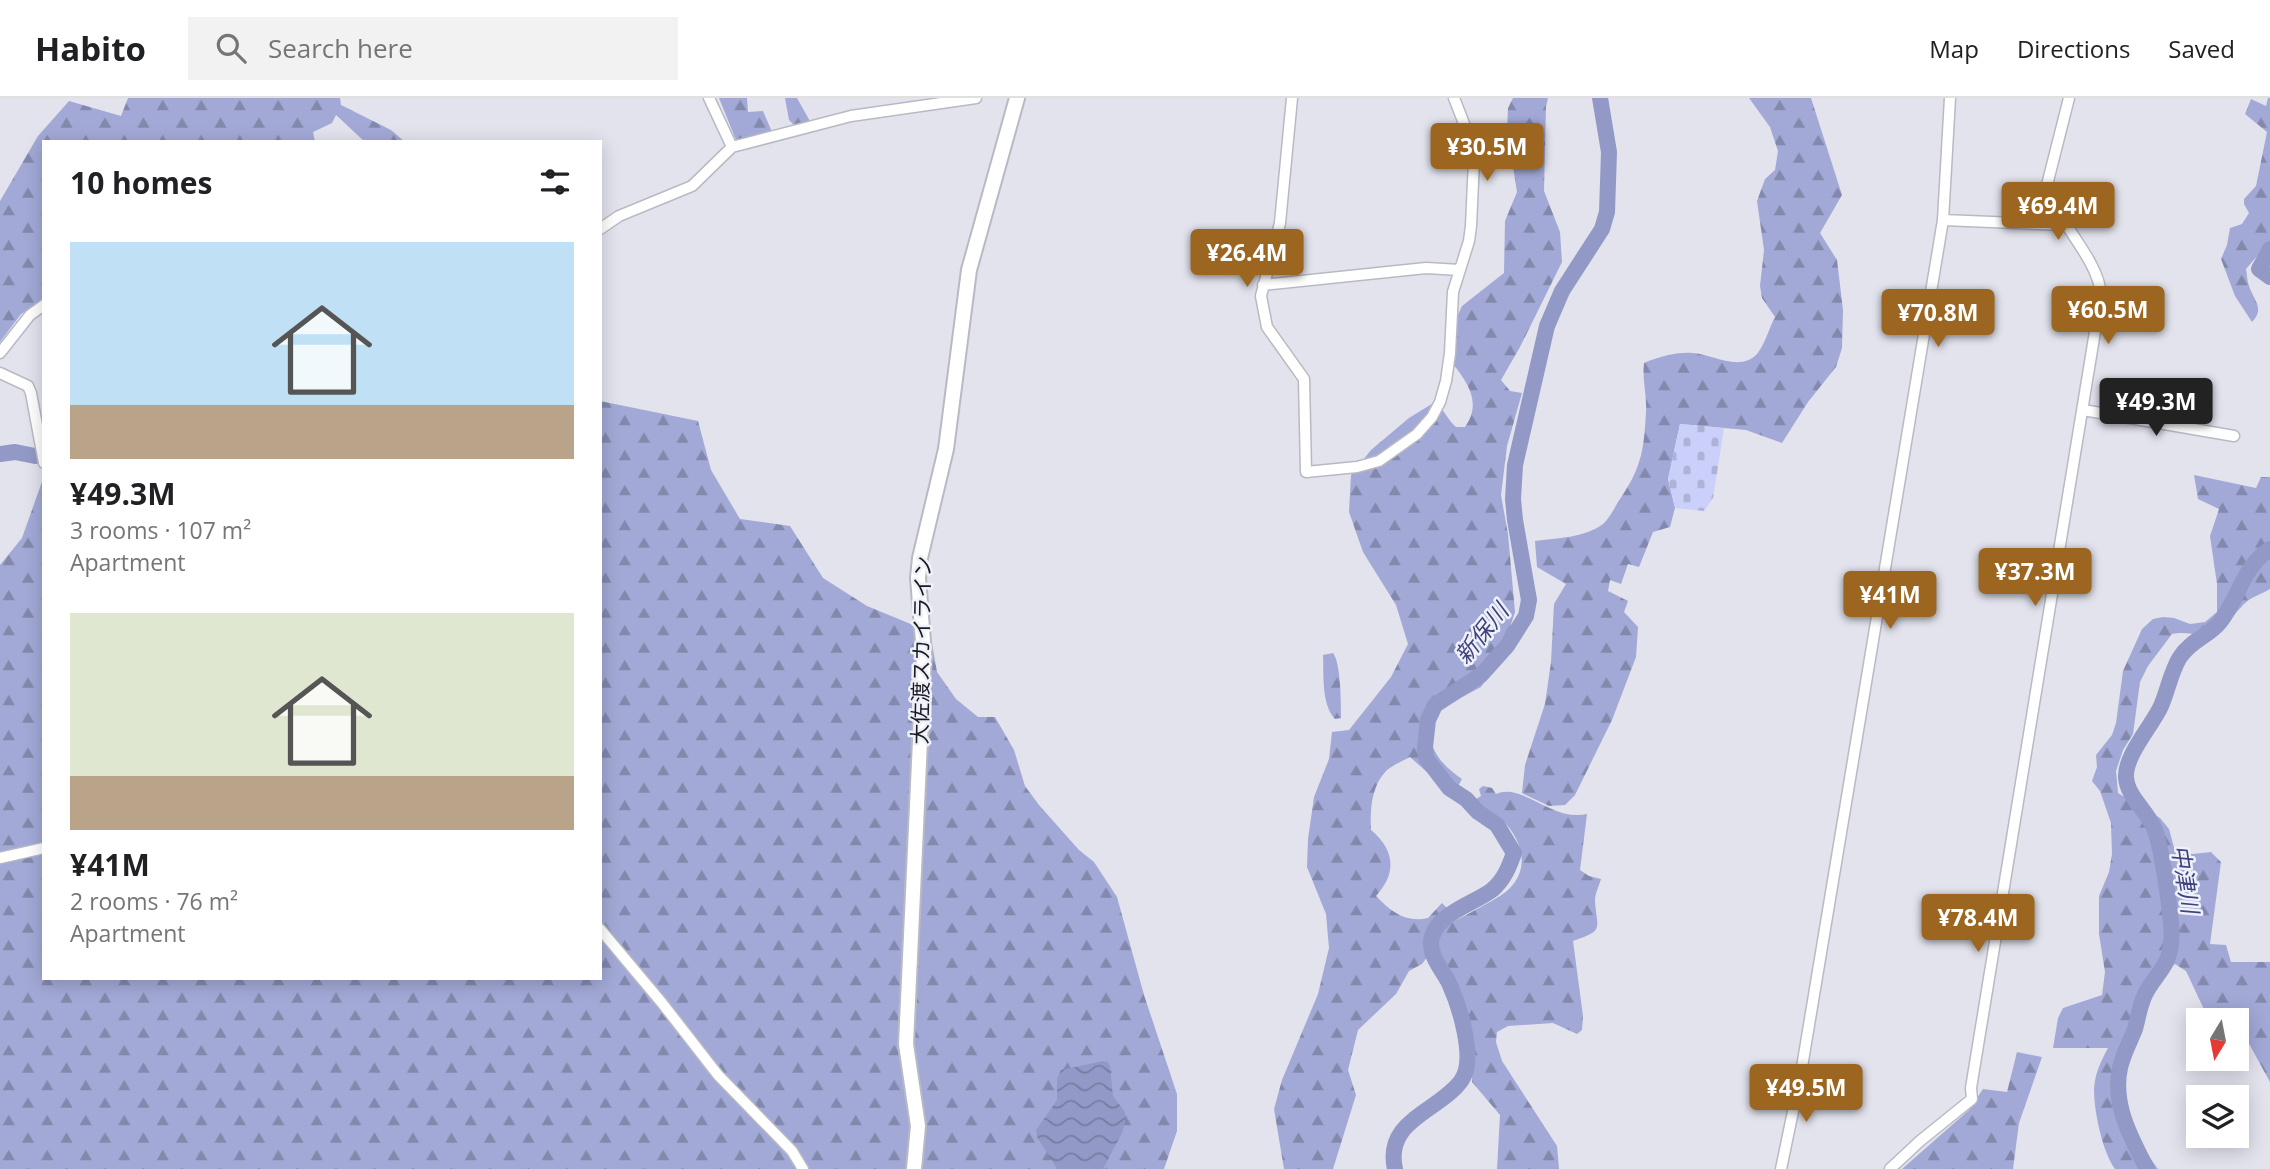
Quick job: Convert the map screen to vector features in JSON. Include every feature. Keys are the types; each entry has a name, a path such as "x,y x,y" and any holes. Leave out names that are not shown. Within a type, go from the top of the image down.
{"street":[{"path":"709,98 732,146"},
{"path":"602,228 619,216 692,186 732,146 851,116 976,98"},
{"name":"大佐渡スカイライン","path":"914,1169 918,1126 906,1044 924,654 918,578 920,558 946,449 969,270 1017,98"},
{"path":"1292,98 1280,223 1261,296 1267,327 1304,379 1306,472 1357,467 1379,461 1417,434 1432,417 1446,381 1453,292 1471,226 1474,160 1470,139 1454,98"},
{"path":"1781,1169 1801,1073 1943,220 1950,98"},
{"path":"2016,223 2046,189 2069,98"},
{"path":"1891,1169 1972,1098 1971,1087 2083,410 2101,295 2100,280 2046,189"},
{"path":"1943,220 2065,225"},
{"path":"1264,285 1426,268 1460,270"},
{"path":"0,353 30,315 42,306"},
{"path":"0,373 28,386 42,452"},
{"path":"2083,410 2234,436"},
{"path":"0,858 42,848"},
{"path":"602,931 663,1003 718,1075 792,1151 803,1169"}],"green space":[{"path":"128,98 340,98 341,105 391,130 403,140 363,140 336,115 332,123 313,132 315,140 42,140 42,301 21,314 0,342 0,201 38,136 69,101 121,116"},
{"path":"719,98 747,98 748,112 763,111 772,132 736,140"},
{"path":"785,98 797,98 811,123 796,127 789,120"},
{"path":"1513,98 1548,98 1544,191 1560,232 1562,262 1501,380 1510,391 1522,393 1507,446 1501,495 1508,534 1515,612 1499,661 1481,687 1438,710 1433,724 1433,747 1445,765 1462,779 1457,788 1447,790 1410,757 1388,769 1374,791 1371,830 1385,846 1390,862 1387,879 1376,896 1393,911 1413,919 1428,918 1442,903 1448,909 1433,927 1426,941 1428,956 1422,964 1409,971 1396,994 1358,1030 1348,1070 1356,1095 1333,1169 1284,1169 1274,1109 1282,1080 1318,994 1329,948 1326,914 1307,867 1314,797 1329,759 1332,732 1349,730 1391,677 1408,644 1396,605 1363,552 1349,512 1351,475 1371,450 1409,418 1435,402 1456,427 1465,427 1470,418 1473,402 1471,394 1464,378 1453,364 1457,317 1462,306 1504,273 1505,221 1517,192 1507,129 1508,108"},
{"path":"1749,98 1811,98 1842,195 1820,233 1837,260 1843,310 1842,348 1836,367 1808,402 1782,443 1746,430 1680,424 1668,479 1675,508 1670,527 1653,532 1639,567 1628,564 1621,584 1610,580 1608,591 1628,601 1624,612 1638,627 1636,657 1612,720 1575,795 1565,805 1549,806 1522,793 1525,765 1545,704 1551,662 1554,604 1566,584 1537,567 1535,541 1570,537 1596,529 1607,519 1626,490 1640,460 1644,438 1644,363 1668,355 1686,353 1740,362 1755,356 1764,343 1775,317 1762,298 1760,286 1764,250 1757,201 1765,179 1775,170 1778,151 1770,127"},
{"path":"2268,98 2270,241 2246,269 2248,284 2258,308 2252,322 2235,296 2221,259 2230,228 2242,224 2249,213 2244,199 2256,186 2267,132 2245,114 2251,99 2266,106"},
{"path":"602,401 698,421 711,470 740,519 790,526 823,578 867,606 930,632 937,672 956,699 978,717 995,717 1014,750 1025,786 1079,850 1094,862 1117,897 1144,995 1177,1094 1177,1131 1164,1169 0,1169 0,565 22,538 42,482 42,980 602,980"},
{"path":"1680,424 1724,428 1713,498 1704,511 1675,508 1668,479"},
{"path":"2194,475 2256,488 2261,477 2270,477 2270,589 2247,601 2218,630 2202,634 2172,634 2148,666 2140,682 2133,734 2123,750 2116,771 2118,793 2160,818 2169,829 2175,851 2193,854 2211,852 2221,862 2210,944 2226,945 2231,962 2270,962 2270,1082 2249,1044 2249,1008 2203,1008 2186,971 2175,964 2161,981 2140,1020 2125,1061 2123,1076 2122,1099 2127,1120 2158,1169 2115,1169 2103,1142 2094,1098 2097,1072 2108,1048 2053,1048 2058,1018 2063,1008 2102,995 2105,972 2099,934 2099,896 2109,872 2112,854 2111,823 2100,791 2092,781 2097,767 2096,755 2112,735 2116,723 2123,671 2142,629 2153,619 2174,618 2190,624 2205,622 2217,612 2217,584 2210,536 2219,509 2198,499"},
{"path":"1333,653 1339,674 1341,703 1341,718 1335,719 1325,697 1323,655"},
{"path":"1483,786 1492,788 1496,794 1516,793 1562,813 1587,814 1580,870 1601,879 1595,898 1597,928 1573,941 1583,1016 1582,1030 1577,1034 1553,1023 1508,1026 1497,1032 1496,1042 1502,1061 1557,1146 1559,1169 1497,1169 1500,1115 1472,1082 1470,1045 1464,1011 1437,945 1441,933 1448,925 1505,892 1520,871 1521,852 1509,827 1478,806 1476,799 1481,796 1479,789"},
{"path":"2017,1052 2042,1057 2019,1123 2013,1169 1902,1169 1969,1110 1983,1089 2007,1092"}],"water":[{"path":"1103,1061 1110,1066 1113,1096 1125,1112 1122,1133 1103,1169 1057,1169 1037,1137 1036,1130 1057,1100 1057,1078 1061,1070"}],"waterway":[{"name":"新保川","path":"1395,1169 1394,1152 1397,1139 1415,1118 1451,1092 1461,1081 1467,1060 1465,1032 1449,983 1433,954 1433,934 1438,925 1455,911 1492,890 1506,873 1514,853 1497,825 1449,788 1426,758 1428,720 1435,705 1481,675 1507,646 1526,616 1529,600 1513,499 1515,465 1547,326 1562,291 1602,229 1607,212 1609,152 1600,98"},
{"name":"中津川","path":"2270,249 2259,269 2270,277"},
{"path":"0,454 15,452 35,456"},
{"name":"中津川","path":"2147,1169 2124,1120 2118,1081 2121,1063 2135,1029 2143,998 2168,957 2171,920 2157,837 2151,821 2130,791 2126,777 2127,768 2134,750 2161,706 2180,657 2189,646 2220,622 2253,564 2270,549"}]}
